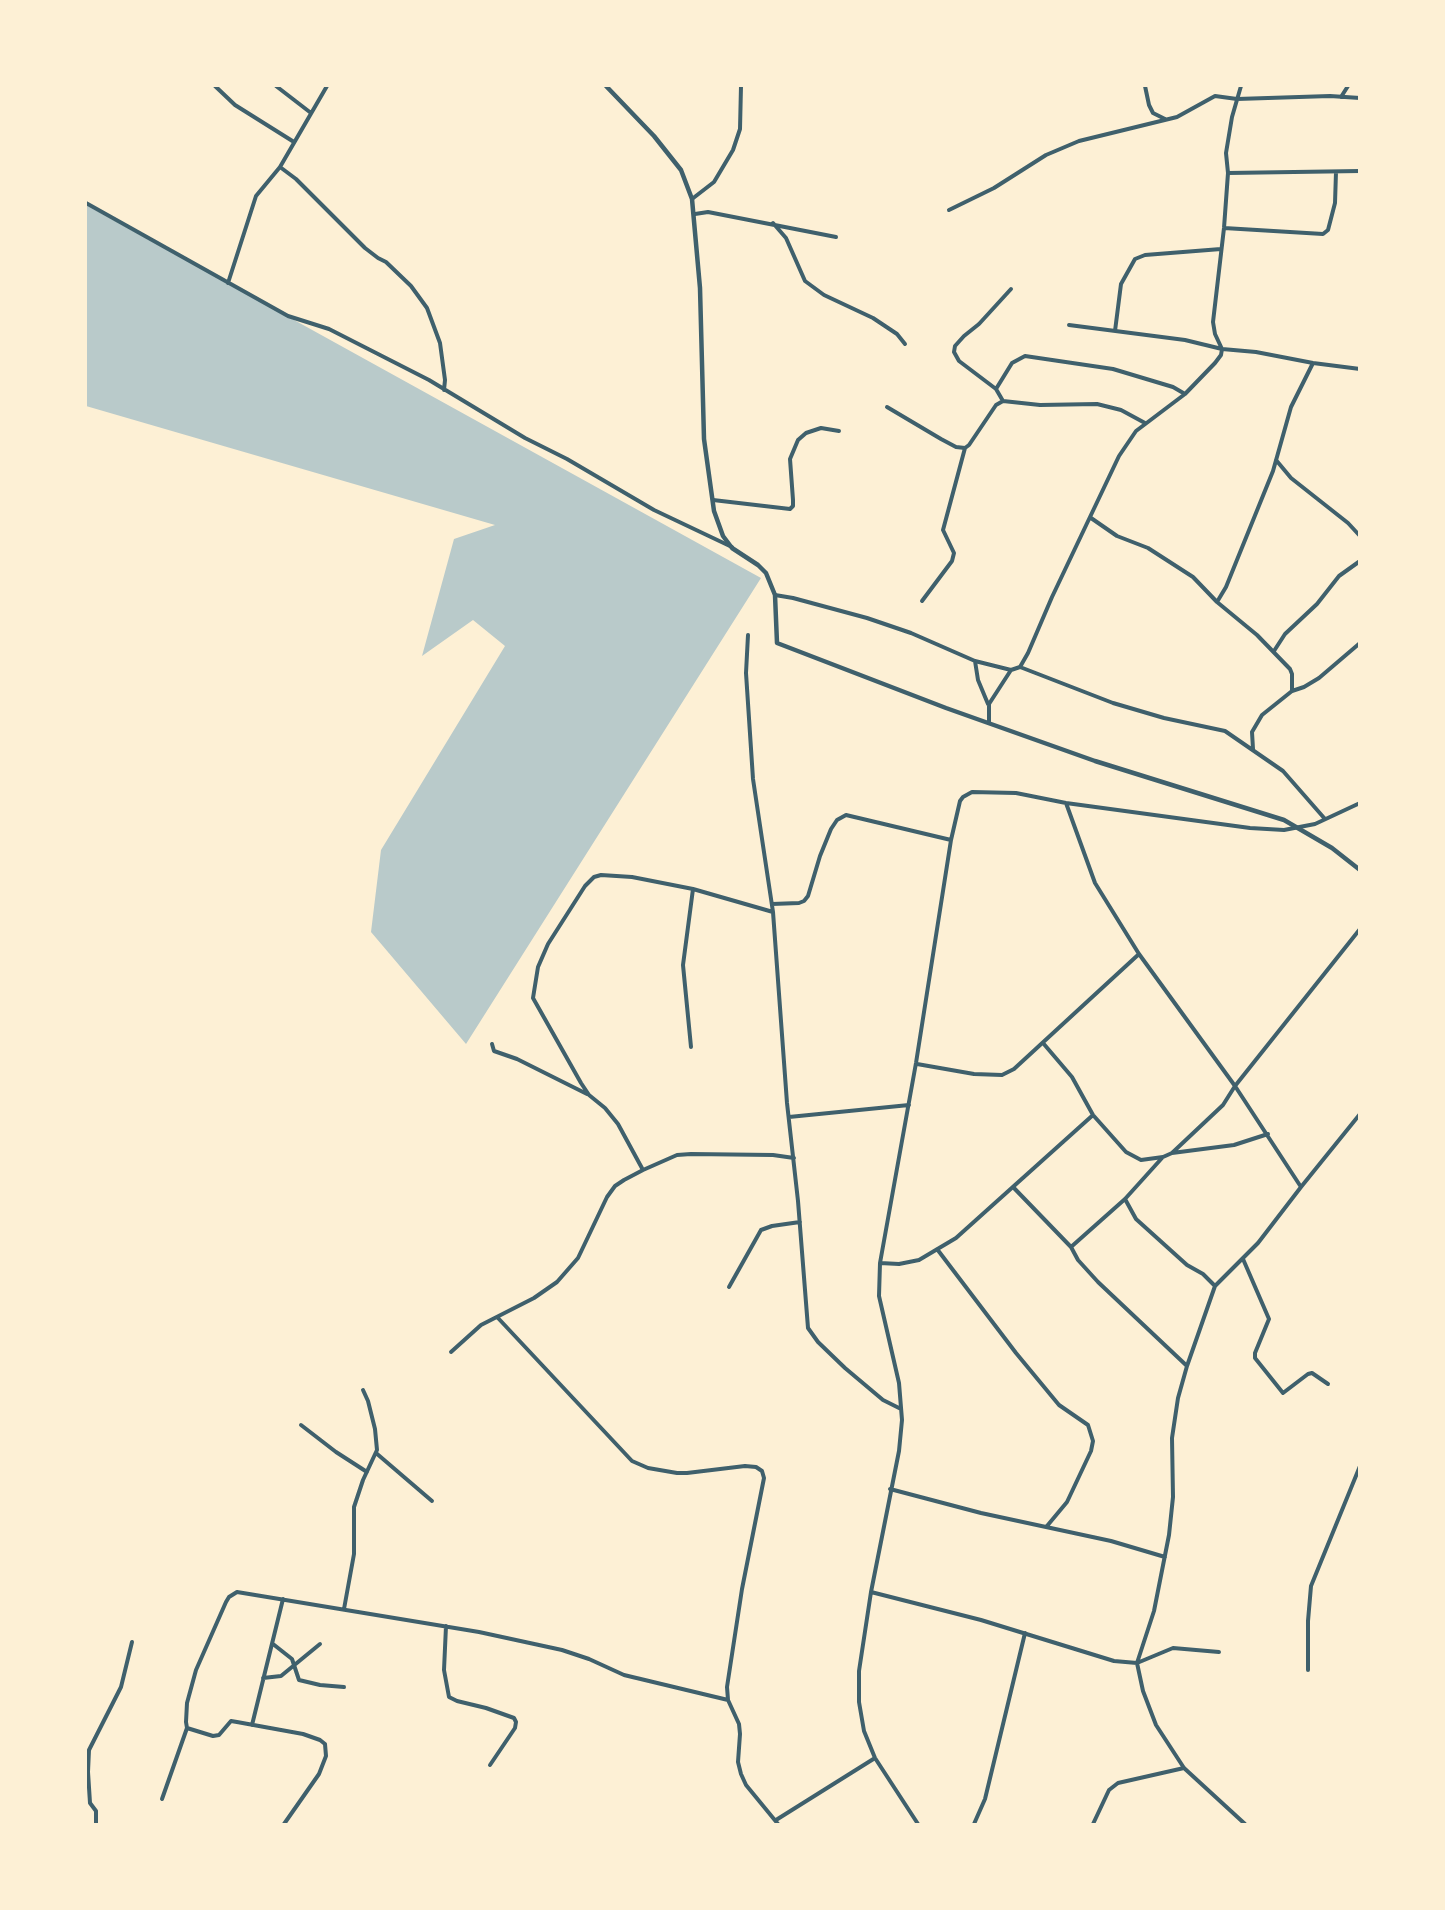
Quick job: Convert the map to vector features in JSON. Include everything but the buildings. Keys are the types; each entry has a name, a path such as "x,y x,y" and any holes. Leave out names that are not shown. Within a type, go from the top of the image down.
{"street":[{"path":"215,86 235,105 294,142"},
{"path":"276,86 311,113"},
{"path":"228,283 256,196 280,166 327,86"},
{"path":"606,86 654,136 681,170 692,199 700,288 704,439 718,525 732,548"},
{"path":"692,199 714,182 733,150 740,129 741,86"},
{"path":"1145,86 1153,113 1165,120"},
{"path":"1222,349 1215,334 1213,322 1224,228 1226,153 1241,86"},
{"path":"1341,97 1348,86"},
{"path":"950,210 994,188 1046,155 1079,141 1177,117 1215,96 1237,99 1359,98"},
{"path":"280,166 365,248 393,268 422,300 440,343 445,380 444,390"},
{"path":"1227,172 1359,171"},
{"path":"1224,228 1323,234 1328,230 1335,202 1336,172"},
{"path":"86,203 288,316 334,331 429,380 525,438 567,459 654,510 732,548 766,573 775,595 776,640 779,645 1095,761 1271,815 1299,827 1332,848 1359,870"},
{"path":"695,214 708,212 836,237"},
{"path":"773,224 786,238 805,281 815,290 873,318 897,334 905,344"},
{"path":"1115,331 1121,284 1135,259 1145,255 1221,249"},
{"path":"1003,401 996,389 958,361 954,352 955,346 964,336 1011,289"},
{"path":"1069,325 1204,343 1222,349 1256,352 1359,369"},
{"path":"1020,667 1119,456 1145,423 1185,394 1215,363 1222,349"},
{"path":"996,389 1012,363 1018,358 1034,357 1134,374 1173,387 1185,394"},
{"path":"1217,602 1226,587 1273,471 1291,407 1313,363"},
{"path":"922,601 952,561 954,553 943,530 965,448 996,405 1003,401 1040,405 1097,404 1121,410 1145,423"},
{"path":"887,407 956,447 965,448"},
{"path":"713,500 790,509 793,505 790,466 793,448 806,433 821,428 839,430"},
{"path":"1275,460 1291,478 1348,523 1359,536"},
{"path":"1091,518 1118,536 1148,548 1193,577 1217,602 1274,651 1290,669 1292,691"},
{"path":"1274,651 1285,634 1317,604 1339,576 1359,561"},
{"path":"775,595 867,618 911,633 975,661 1011,670 1020,667 1113,703 1164,718 1225,731 1283,771 1325,819"},
{"path":"748,635 746,673 753,779 773,912 808,1328 831,1355 868,1388 883,1400 901,1408"},
{"path":"1253,750 1252,732 1262,715 1292,691 1319,678 1359,643"},
{"path":"975,661 978,680 989,704 989,723"},
{"path":"989,704 1011,670"},
{"path":"918,1824 875,1758 864,1731 859,1702 859,1671 871,1592 899,1451 901,1408 899,1383 879,1296 880,1263 916,1064 951,840 960,801 972,792 1016,793 1066,803 1284,831 1325,819 1359,803"},
{"path":"1066,803 1095,884 1139,954 1269,1134 1300,1187"},
{"path":"772,904 804,901 808,896 831,829 837,820 846,814 951,840"},
{"path":"589,1095 532,998 538,967 548,944 585,886 596,876 609,874 693,889 773,912"},
{"path":"691,1047 684,965 693,889"},
{"path":"1172,1154 1223,1105 1235,1086 1359,929"},
{"path":"916,1064 974,1074 1002,1075 1014,1069 1139,954"},
{"path":"1043,1043 1072,1077 1093,1115 1133,1157 1150,1160 1172,1154 1234,1145 1269,1134"},
{"path":"492,1044 494,1051 517,1059 589,1095 605,1108 618,1124 643,1170"},
{"path":"789,1117 909,1105"},
{"path":"1245,1824 1184,1768 1156,1725 1143,1690 1137,1663 1154,1611 1165,1557 1173,1497 1173,1438 1178,1398 1186,1366 1215,1286 1258,1243 1359,1114"},
{"path":"880,1263 899,1264 919,1260 956,1238 1093,1115"},
{"path":"451,1352 481,1324 498,1318 545,1292 557,1282 578,1258 611,1191 624,1180 677,1155 773,1155 794,1158"},
{"path":"1071,1247 1125,1199 1163,1157"},
{"path":"1013,1187 1071,1247 1078,1260 1098,1282 1171,1349 1186,1366"},
{"path":"1125,1199 1136,1219 1215,1286"},
{"path":"729,1287 761,1230 769,1226 800,1222"},
{"path":"937,1249 987,1316 1059,1405 1088,1425 1093,1441 1091,1451 1067,1502 1047,1526"},
{"path":"1244,1259 1269,1319 1255,1358 1283,1393 1312,1373 1328,1384"},
{"path":"498,1318 632,1461 648,1468 677,1473 745,1466 756,1467 762,1471 764,1478 742,1589 727,1687 728,1700 739,1724 738,1762 741,1774 746,1785 777,1822 875,1758"},
{"path":"344,1609 354,1554 354,1507 376,1453 375,1429 363,1390"},
{"path":"301,1425 367,1472"},
{"path":"376,1453 432,1501"},
{"path":"1308,1670 1311,1586 1359,1466"},
{"path":"890,1489 1165,1557"},
{"path":"162,1799 187,1728 187,1704 196,1670 226,1602 233,1593 237,1592 446,1626 562,1650 624,1674 728,1700"},
{"path":"871,1592 1025,1633 1100,1658 1137,1663 1173,1647 1219,1652"},
{"path":"252,1725 283,1599"},
{"path":"446,1626 444,1670 449,1697 514,1718 516,1722 515,1728 490,1765"},
{"path":"974,1824 985,1799 1025,1633"},
{"path":"96,1824 96,1811 90,1803 87,1772 89,1750 121,1687 132,1642"},
{"path":"273,1644 290,1657 300,1680 344,1687"},
{"path":"263,1678 281,1676 295,1667 320,1644"},
{"path":"187,1728 217,1736 231,1721 303,1734 325,1744 326,1756 320,1774 284,1824"},
{"path":"1093,1824 1109,1790 1118,1783 1184,1768"}],"shaded area":[{"path":"86,205 761,578 466,1044 371,932 381,850 505,646 473,620 422,656 454,539 495,525 86,406"}]}
